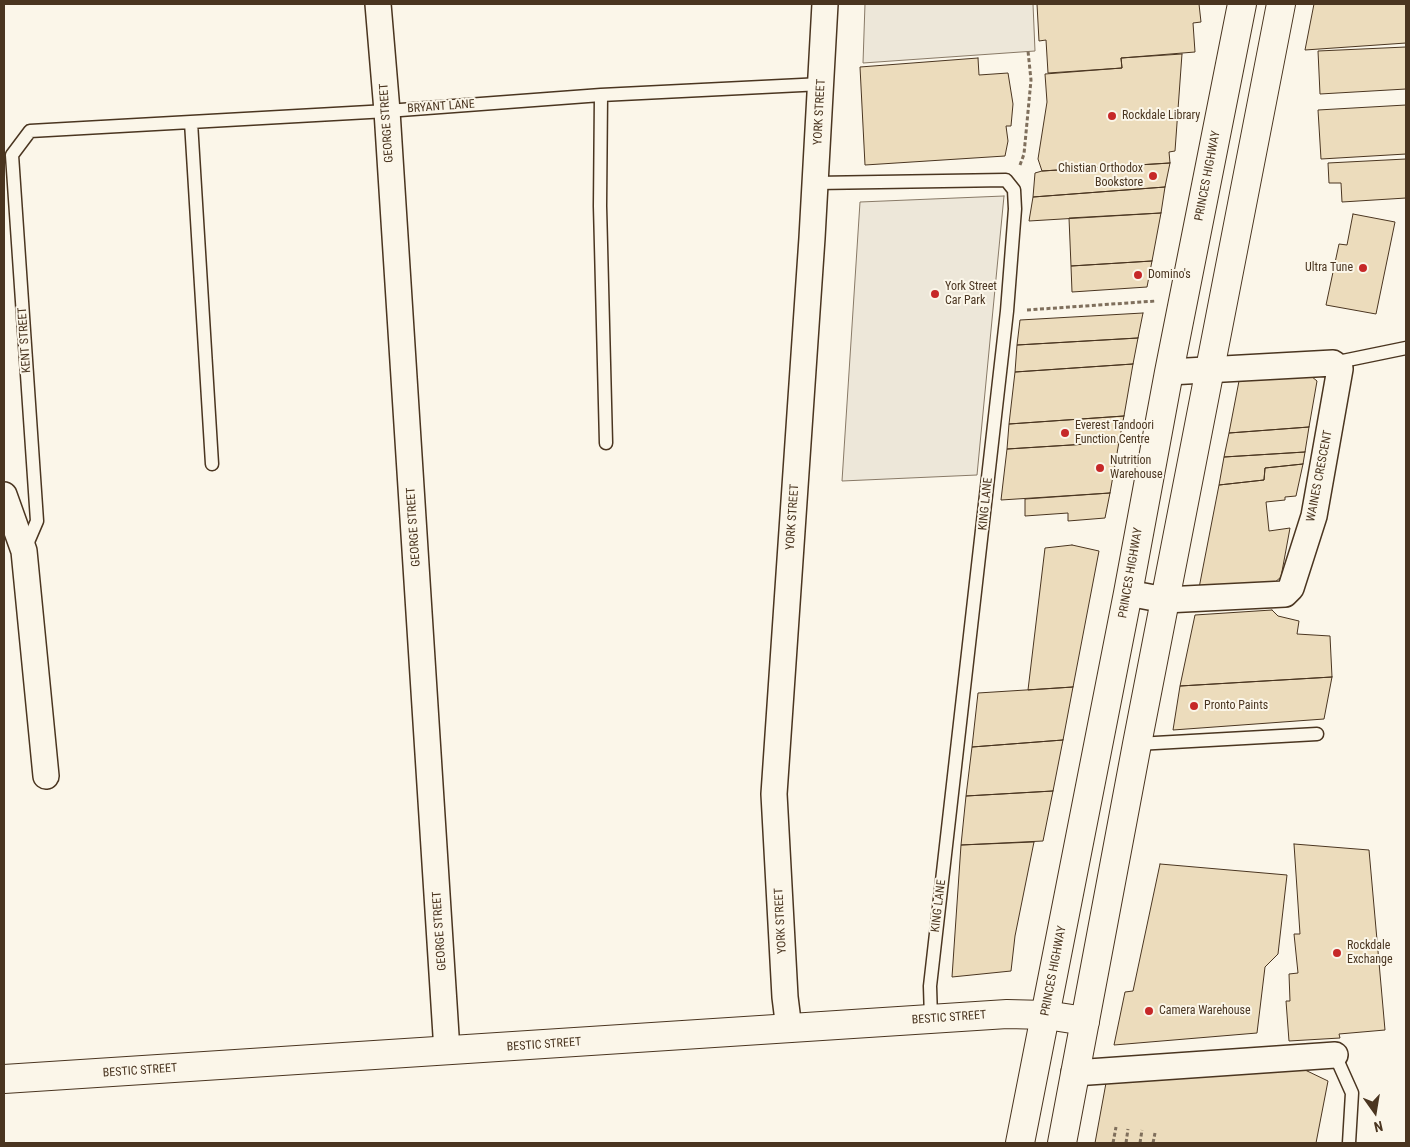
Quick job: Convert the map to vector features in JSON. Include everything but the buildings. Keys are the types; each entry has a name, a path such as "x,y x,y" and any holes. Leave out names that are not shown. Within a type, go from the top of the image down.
{"main road":[{"name":"PRINCES HIGHWAY","path":"1020,1143 1242,4"},
{"path":"1062,1143 1137,744 1281,4"},
{"name":"BESTIC STREET","path":"4,1079 1007,1014 1046,1015 1084,1021"}],"street":[{"name":"GEORGE STREET","path":"378,4 387,111 447,1051"},
{"name":"YORK STREET","path":"788,1029 774,794 816,183 825,4"},
{"path":"1169,372 1333,363"},
{"name":"WAINES CRESCENT","path":"1128,593 1165,600 1286,594 1291,588 1314,516 1340,369 1333,363"},
{"name":"KENT STREET","path":"4,495 24,551 46,776"},
{"path":"1074,1073 1335,1055"}],"lane":[{"name":"BRYANT LANE","path":"30,131 387,111 602,95 822,84"},
{"path":"602,95 601,226 606,443"},
{"path":"191,122 212,464"},
{"name":"KENT STREET","path":"24,551 37,521 12,155 30,131"},
{"path":"816,183 1006,180 1011,187"},
{"name":"KING LANE","path":"931,1019 930,986 1007,311 1015,209 1014,190 1011,187"},
{"path":"1333,363 1406,348"},
{"path":"1137,744 1317,734"},
{"path":"1335,1055 1352,1093 1349,1143"}],"path":[{"path":"1011,187 1024,154 1031,80 1028,51"},
{"path":"1007,311 1156,301"},
{"path":"1113,1143 1116,1127"},
{"path":"1126,1143 1128,1129"},
{"path":"1140,1143 1142,1130"},
{"path":"1153,1143 1155,1133"}],"shaded area":[{"path":"865,4 1033,4 1035,51 863,63"},
{"path":"1004,196 977,475 842,481 860,202"}],"place":[{"name":"Rockdale Library","path":"1112,116"},
{"name":"Chistian Orthodox Bookstore","path":"1153,176"},
{"name":"Ultra Tune","path":"1363,268"},
{"name":"Domino's","path":"1138,275"},
{"name":"York Street Car Park","path":"935,294"},
{"name":"Everest Tandoori Function Centre","path":"1065,433"},
{"name":"Nutrition Warehouse","path":"1100,468"},
{"name":"Pronto Paints","path":"1194,706"},
{"name":"Rockdale Exchange","path":"1337,953"},
{"name":"Camera Warehouse","path":"1149,1011"}]}
